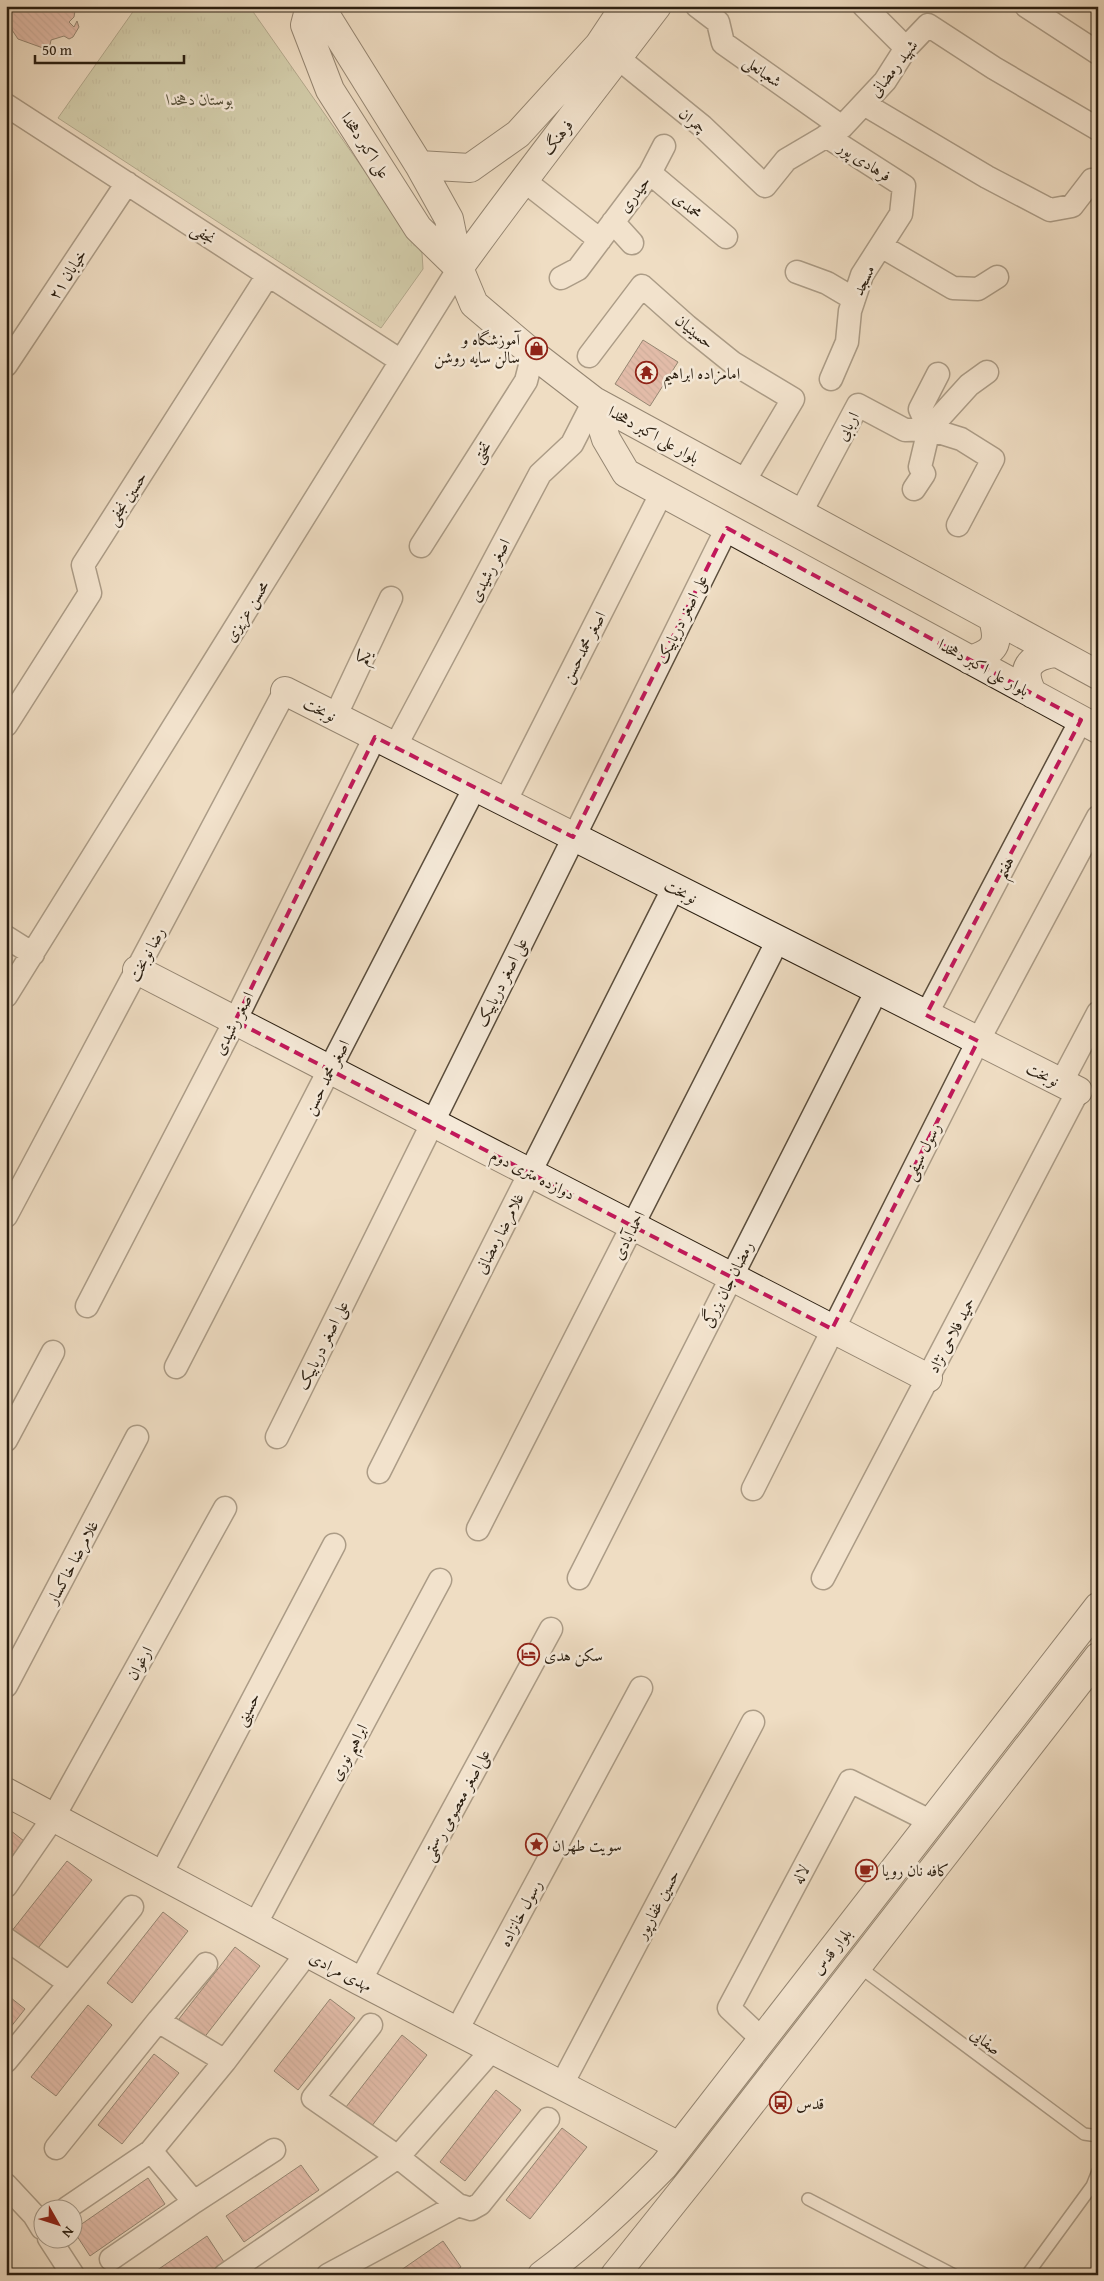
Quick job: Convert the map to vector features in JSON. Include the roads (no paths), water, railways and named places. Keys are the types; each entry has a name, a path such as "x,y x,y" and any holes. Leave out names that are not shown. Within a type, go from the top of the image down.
{"street":[{"name":"علی اکبر دهخدا","path":"310,6 305,25 330,90 418,228 459,268"},
{"name":"علی اکبر دهخدا","path":"320,6 419,165 449,219 459,268 474,304 532,354 594,402"},
{"name":"فرهنگ","path":"419,165 470,168 518,134 599,45 626,6"},
{"name":"فرهنگ","path":"459,268 522,179 550,147 657,6"},
{"name":"شعبانعلی","path":"697,6 718,22 723,43 834,131"},
{"path":"864,6 906,48"},
{"path":"1026,6 1098,53"},
{"name":"شهید رمضانی","path":"1092,180 1072,206 1050,210 970,168 864,104 885,81 906,48 928,25 994,68 1098,129"},
{"name":"چمران","path":"618,58 702,126 765,186 786,160 834,131"},
{"path":"834,131 864,104"},
{"name":"نجفی","path":"6,105 401,361"},
{"name":"فرهادی پور","path":"834,131 904,186"},
{"name":"حیدری","path":"561,278 578,269 650,173 664,146"},
{"name":"محمدی","path":"650,173 726,237"},
{"path":"522,179 600,240"},
{"name":"خیابان ۲۱","path":"6,365 127,183"},
{"name":"مسجد","path":"831,379 847,342 850,311 862,275 902,214 904,186"},
{"path":"613,222 632,244"},
{"path":"881,246 953,288 978,289 996,277"},
{"name":"محسن عزیزی","path":"6,996 459,268"},
{"path":"797,272 827,283 854,299"},
{"name":"حسین نجفی","path":"6,725 90,593 83,565 268,275"},
{"name":"حسینیان","path":"589,356 642,286 733,363 793,399 742,483"},
{"name":"تختی","path":"421,546 526,381 532,354"},
{"path":"914,489 924,474 920,467 929,429 969,385 987,372"},
{"path":"929,429 920,409 938,374"},
{"name":"بلوار علی اکبر دهخدا","path":"594,402 1054,653 1098,675"},
{"name":"بلوار علی اکبر دهخدا","path":"594,402 606,439 626,473 1089,724"},
{"name":"اصغر رشیدی","path":"86,1306 235,1021 385,742 540,474 572,444 594,402"},
{"name":"اربابی","path":"800,514 858,405 905,430 929,429 961,439 992,459 958,525"},
{"name":"اصغر محمدحسن","path":"504,802 662,492"},
{"name":"علی اصغر دریابیک","path":"277,1437 727,528"},
{"name":"یکم","path":"335,717 391,598"},
{"path":"970,660 985,655 994,647 998,634 993,619"},
{"path":"1033,694 1026,682 1028,666 1038,656 1054,653"},
{"name":"نوبخت","path":"285,691 1070,1087"},
{"name":"رضا نوبخت","path":"6,1216 285,691"},
{"name":"هفتم","path":"926,1015 1089,724"},
{"name":"اصغر محمد حسن","path":"176,1367 476,788"},
{"name":"رسول سیفی","path":"753,1489 832,1328 978,1041 1098,817"},
{"name":"غلامرضا رمضانی","path":"379,1472 674,888"},
{"path":"6,937 33,954"},
{"name":"احمدآبادی","path":"478,1529 778,940"},
{"name":"دوازده متری دوم","path":"137,970 928,1378"},
{"name":"رمضان جان بزرگی","path":"579,1578 877,990"},
{"name":"حمید فلاحی نژاد","path":"823,1578 928,1378 1070,1087 1098,1013"},
{"path":"6,1440 53,1352"},
{"name":"غلامرضا خاکسار","path":"6,1686 137,1437"},
{"name":"ارغوان","path":"6,1886 52,1818 225,1508"},
{"name":"حسینی","path":"161,1874 334,1545"},
{"name":"ابراهیم نوری","path":"255,1925 440,1580"},
{"name":"بلوار قدس","path":"542,2275 578,2248 619,2212 664,2166 1098,1607"},
{"name":"علی‌اصغر معصومی رستمی","path":"360,1982 552,1629"},
{"name":"بلوار قدس","path":"615,2275 1098,1657"},
{"name":"رسول خانزاده","path":"456,2032 641,1688"},
{"name":"حسین غفارپور","path":"561,2086 753,1722"},
{"name":"لاله","path":"762,2039 729,2008 850,1781 932,1822"},
{"name":"مهدی مرادی","path":"6,1792 360,1982 679,2146"},
{"path":"6,2061 132,1907"},
{"path":"6,1939 69,1983"},
{"path":"82,2198 151,2151 225,2061 307,1953"},
{"path":"56,2148 206,1964"},
{"path":"158,2021 225,2061"},
{"path":"372,2025 313,2098 398,2157 458,2205 471,2209 480,2204 548,2119"},
{"path":"227,2274 398,2157 492,2050"},
{"path":"111,2260 194,2202 274,2150"},
{"path":"151,2151 194,2202"},
{"path":"6,2185 32,2214"},
{"path":"328,2275 458,2205"},
{"path":"55,2248 73,2275"}],"lane":[{"name":"صفایی","path":"858,1966 1084,2134 1098,2136"},
{"path":"1027,2275 1092,2186 1098,2171"},
{"path":"808,2199 954,2275"}],"place":[{"name":"آموزشگاه و سالن سایه روشن","path":"536,348"},
{"name":"امامزاده ابراهیم","path":"647,373"},
{"name":"سكن هدى","path":"528,1655"},
{"name":"سويت طهران","path":"536,1845"},
{"name":"کافه نان رویا","path":"866,1870"},
{"name":"قدس","path":"780,2103"}],"park label":[{"name":"بوستان دهخدا","path":"200,99"}]}
